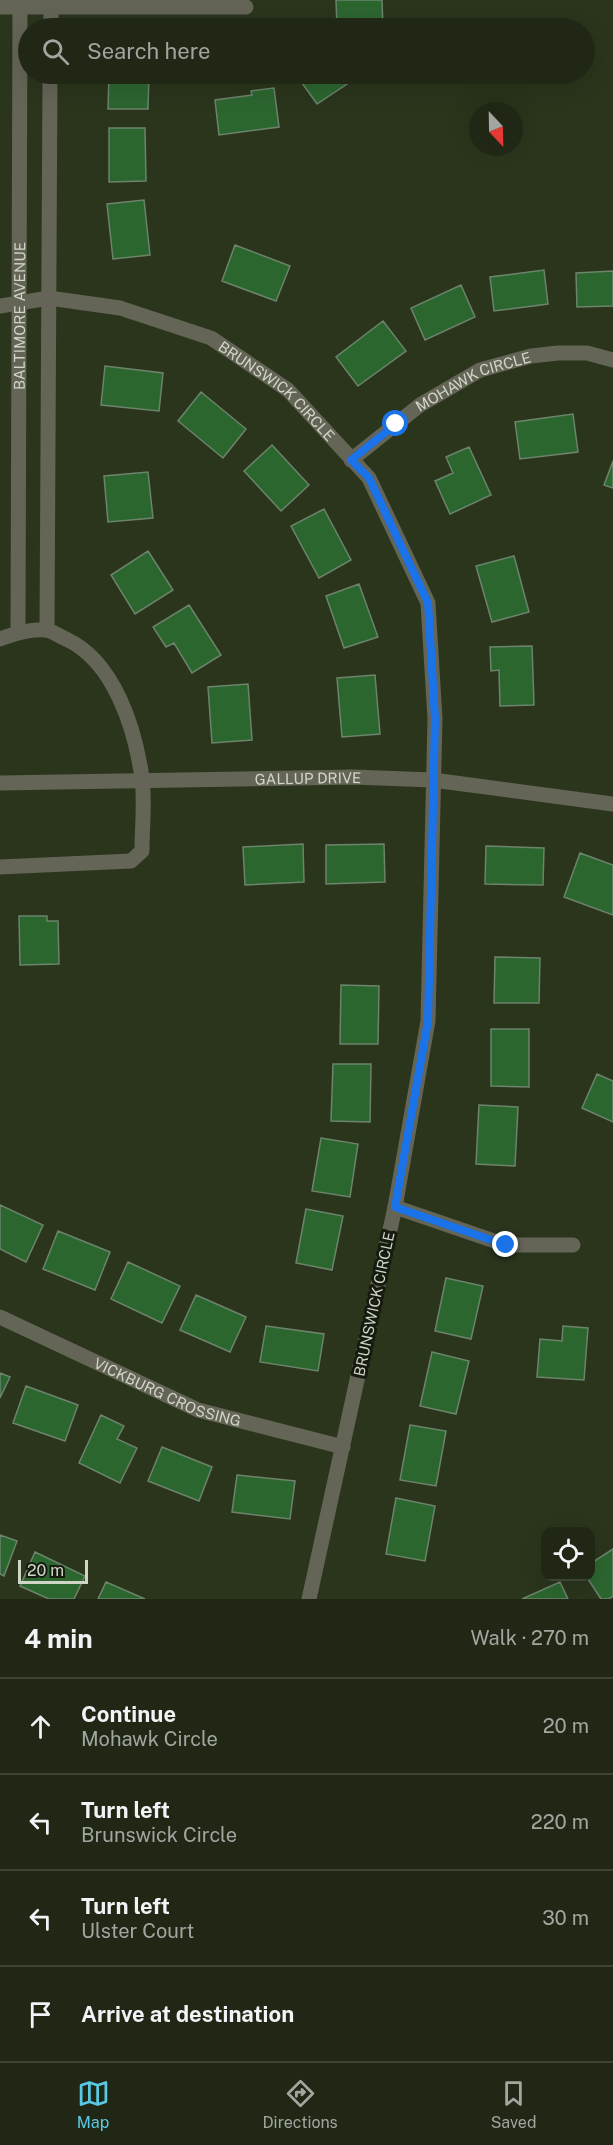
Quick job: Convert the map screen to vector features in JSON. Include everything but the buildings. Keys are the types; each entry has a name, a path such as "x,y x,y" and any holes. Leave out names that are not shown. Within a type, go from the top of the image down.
{"street":[{"path":"0,7 20,4 246,7"},
{"name":"BALTIMORE AVENUE","path":"18,632 20,84"},
{"name":"BALTIMORE AVENUE","path":"47,630 50,84"},
{"name":"BRUNSWICK CIRCLE","path":"0,306 49,298 120,308 211,338 288,390 369,478 428,603 435,719 428,1021 395,1207 309,1599"},
{"name":"MOHAWK CIRCLE","path":"351,460 420,405 480,370 531,356 558,353 587,353 613,360"},
{"path":"0,639 18,632 47,630 81,645 101,669 122,702 137,750 142,781 142,851 131,861 0,867"},
{"name":"GALLUP DRIVE","path":"0,783 353,777 433,780 613,804"},
{"path":"395,1207 506,1245 573,1245"},
{"name":"VICKBURG CROSSING","path":"0,1317 198,1410 343,1447"}],"route":[{"path":"396,424 351,460 369,478 428,603 435,719 428,1021 395,1207 506,1245"}]}
